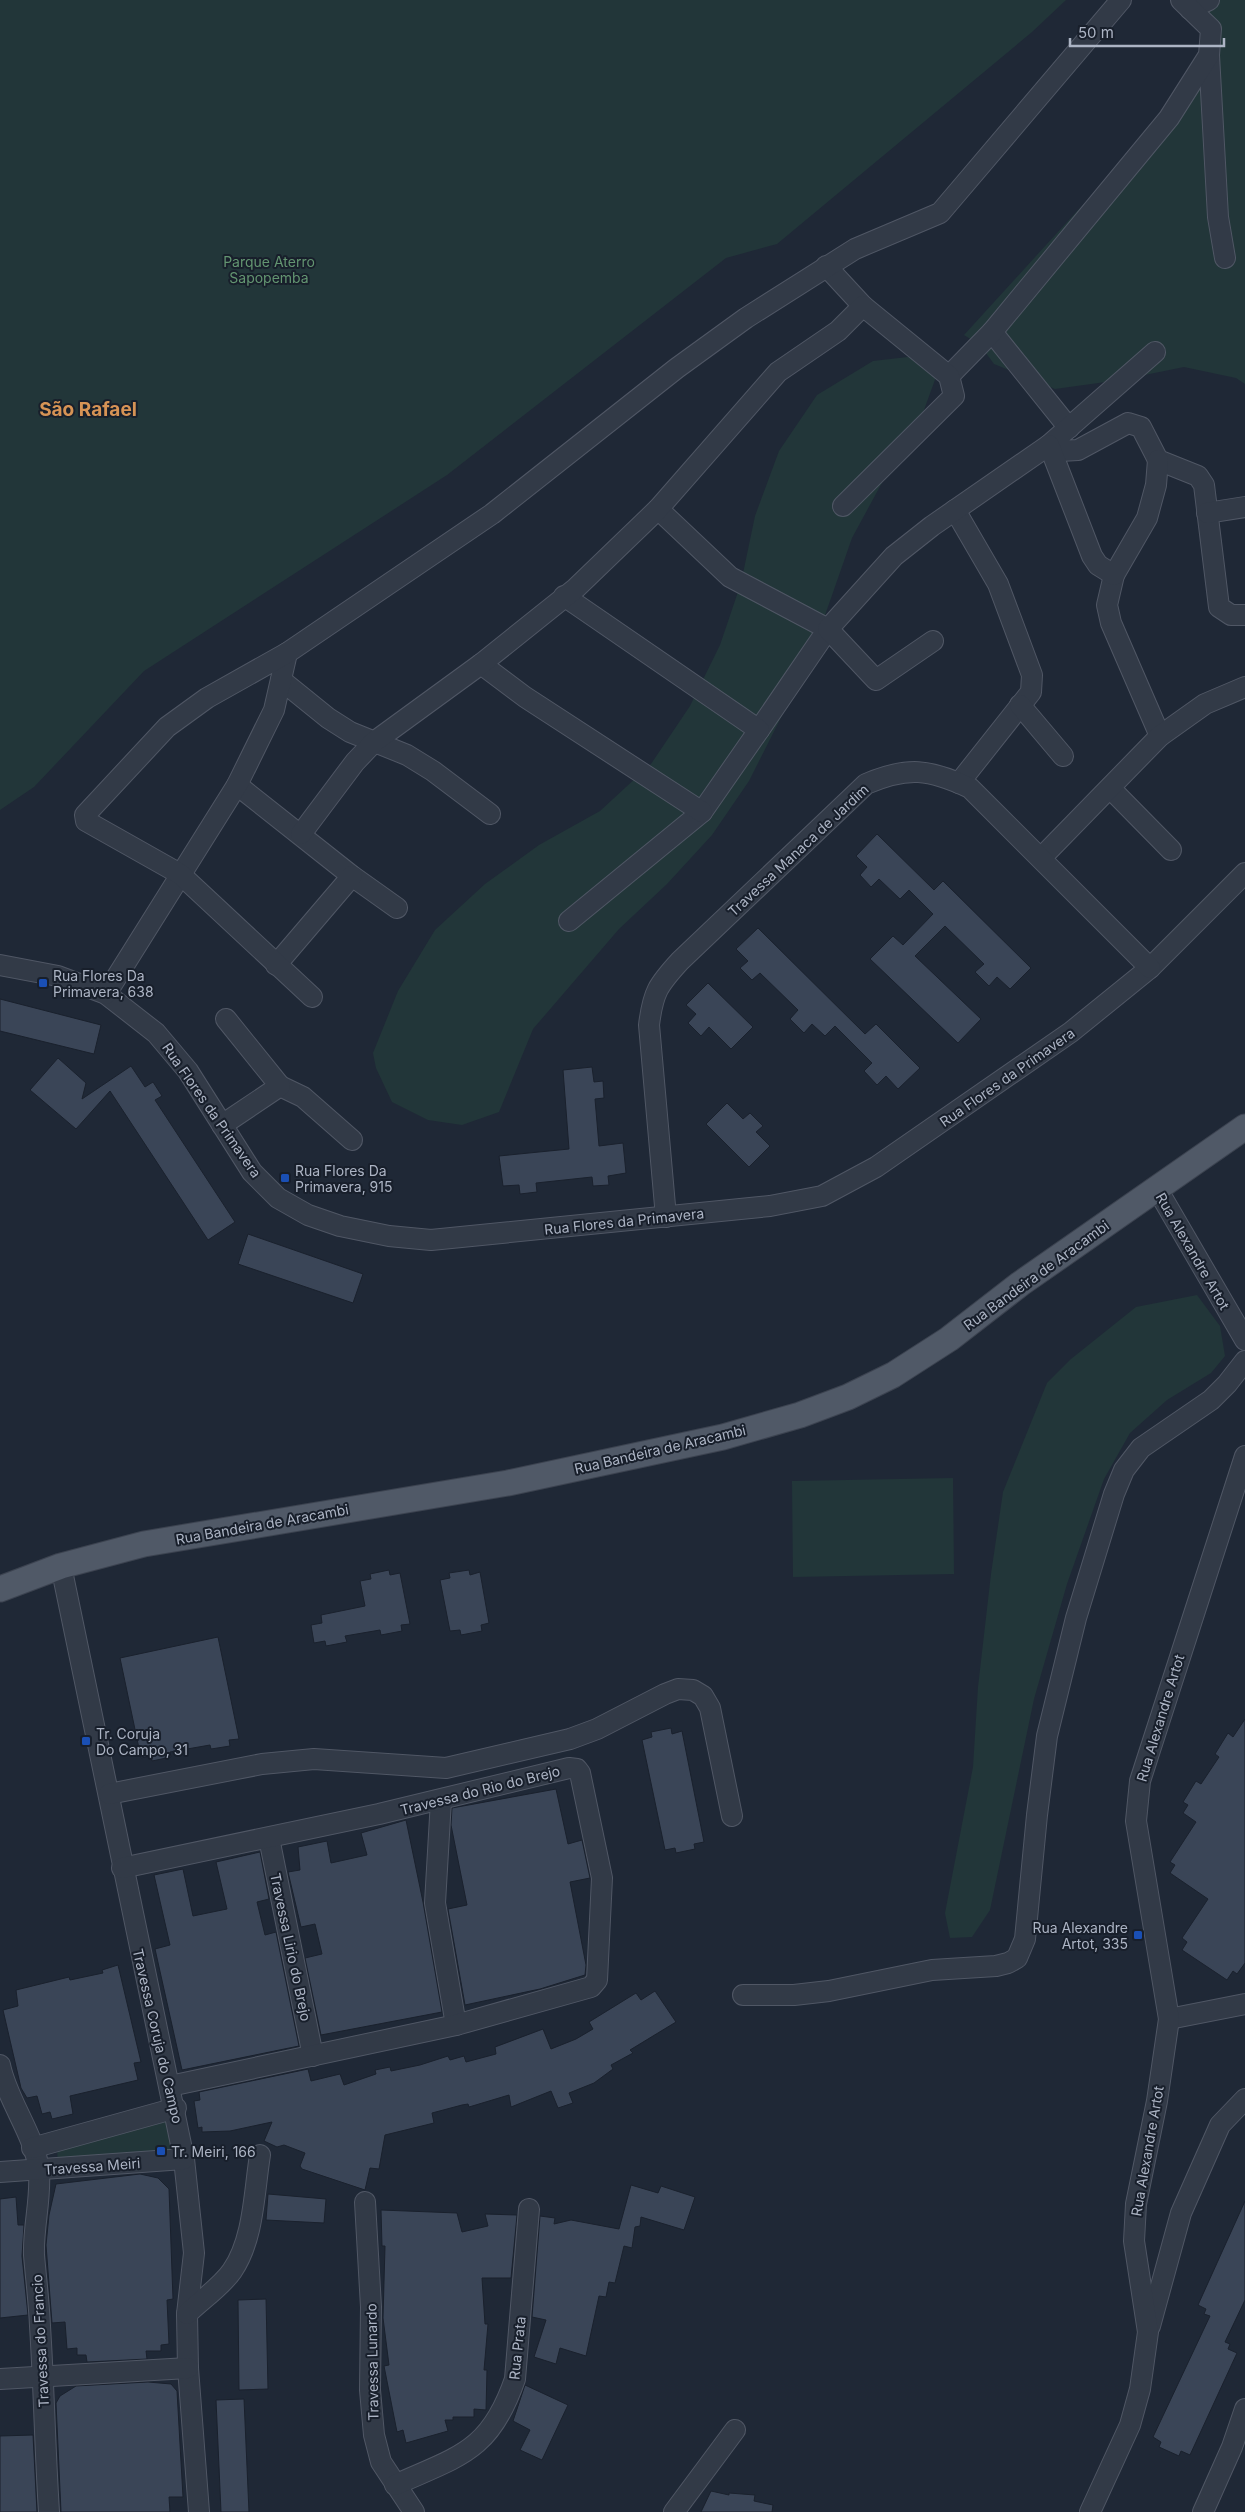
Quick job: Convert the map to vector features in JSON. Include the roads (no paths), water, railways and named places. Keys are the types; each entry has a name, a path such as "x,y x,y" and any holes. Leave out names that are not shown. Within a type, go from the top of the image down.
{"main road":[{"name":"Rua Bandeira de Aracambi","path":"0,1589 61,1566 144,1544 508,1483 723,1437 800,1415 848,1397 892,1375 949,1339 1020,1284 1156,1187 1245,1127"}],"street":[{"path":"312,997 180,874 86,821 85,815 168,727 208,698 287,653 492,514 677,368 746,318 855,249 940,213 1121,0"},
{"path":"1185,5 1209,0"},
{"path":"1185,5 1211,29 1209,55 1218,216 1225,258"},
{"path":"949,376 992,332 1169,118 1209,55"},
{"path":"826,266 863,306 949,376 954,396 843,506"},
{"path":"301,834 355,762 374,742 481,664 576,588 658,509 778,372 838,331 863,306"},
{"path":"992,332 1069,428"},
{"path":"569,921 702,812 828,629 894,556 955,510 1049,445 1155,352"},
{"path":"1049,445 1060,451 1078,450 1128,423 1141,426 1158,460 1156,486 1147,518 1114,575 1107,605 1111,623 1160,736"},
{"path":"1049,445 1092,556 1098,565 1114,575"},
{"path":"1158,460 1198,476 1204,485 1219,608 1231,615 1245,615"},
{"path":"1207,513 1245,507"},
{"path":"658,509 730,576 828,629 876,680 933,641"},
{"path":"955,510 998,584 1032,675 1031,692 959,782"},
{"path":"564,596 759,730"},
{"path":"106,994 237,785 274,710 287,653"},
{"path":"481,664 525,697 702,812"},
{"path":"281,680 328,718 350,732 407,755 490,814"},
{"path":"1041,858 1160,736 1205,704 1245,687"},
{"path":"1020,705 1064,756"},
{"name":"Travessa Manaca de Jardim","path":"666,1216 650,1025 652,1001 661,981 866,784 888,775 908,772 943,775 970,788 1150,968"},
{"path":"237,785 352,876 397,908"},
{"path":"1110,788 1171,850"},
{"name":"Rua Flores da Primavera","path":"0,965 58,976 106,994 156,1033 188,1071 252,1172 278,1198 308,1215 340,1226 379,1234 431,1240 770,1206 822,1196 876,1167 1071,1032 1150,968 1245,873"},
{"path":"276,965 352,876"},
{"path":"226,1019 280,1086 303,1097 352,1140"},
{"path":"222,1124 280,1086"},
{"name":"Rua Alexandre Artot","path":"1156,1187 1242,1326"},
{"path":"743,1995 794,1995 829,1991 932,1970 996,1966 1017,1958 1025,1938 1047,1736 1076,1618 1114,1494 1124,1470 1141,1448 1211,1400 1227,1384 1245,1360"},
{"name":"Rua Alexandre Artot","path":"1090,2512 1130,2425 1140,2389 1148,2332 1134,2241 1136,2204 1157,2101 1169,2019 1136,1821 1140,1781 1245,1456"},
{"name":"Travessa Coruja do Campo","path":"61,1566 109,1794 122,1868 176,2108 184,2159 194,2254 187,2314 188,2368 199,2512"},
{"path":"109,1794 262,1764 314,1759 446,1768 570,1739 597,1729 678,1689 693,1690 703,1696 710,1708 732,1816"},
{"path":"446,1768 447,1799 435,1903 456,2025"},
{"name":"Travessa do Rio do Brejo","path":"122,1868 447,1799 569,1768 580,1773 602,1878 597,1980 595,1985 456,2025 170,2086"},
{"name":"Travessa Lirio do Brejo","path":"269,1838 313,2056"},
{"path":"1169,2019 1245,2004"},
{"name":"Travessa do Francio","path":"0,2065 4,2082 32,2148 39,2170 39,2204 34,2239 48,2512"},
{"path":"1148,2332 1181,2213 1220,2124 1245,2099"},
{"path":"32,2148 176,2108"},
{"path":"187,2314 232,2272 247,2237 260,2155"},
{"name":"Travessa Meiri","path":"0,2172 184,2159"},
{"name":"Travessa Lunardo","path":"365,2202 371,2307 370,2390 374,2435 381,2462 414,2512"},
{"name":"Rua Prata","path":"395,2485 468,2452 490,2430 506,2405 515,2378 529,2209"},
{"path":"0,2379 188,2368"},
{"path":"1203,2512 1232,2447 1245,2409"},
{"path":"674,2512 735,2430"}],"place":[{"name":"Rua Flores Da Primavera, 638","path":"43,983"},
{"name":"Rua Flores Da Primavera, 915","path":"285,1178"},
{"name":"Tr. Coruja Do Campo, 31","path":"86,1741"},
{"name":"Rua Alexandre Artot, 335","path":"1138,1935"},
{"name":"Tr. Meiri, 166","path":"161,2151"}],"district":[{"name":"São Rafael","path":"88,409"}],"park label":[{"name":"Parque Aterro Sapopemba","path":"269,270"}]}
